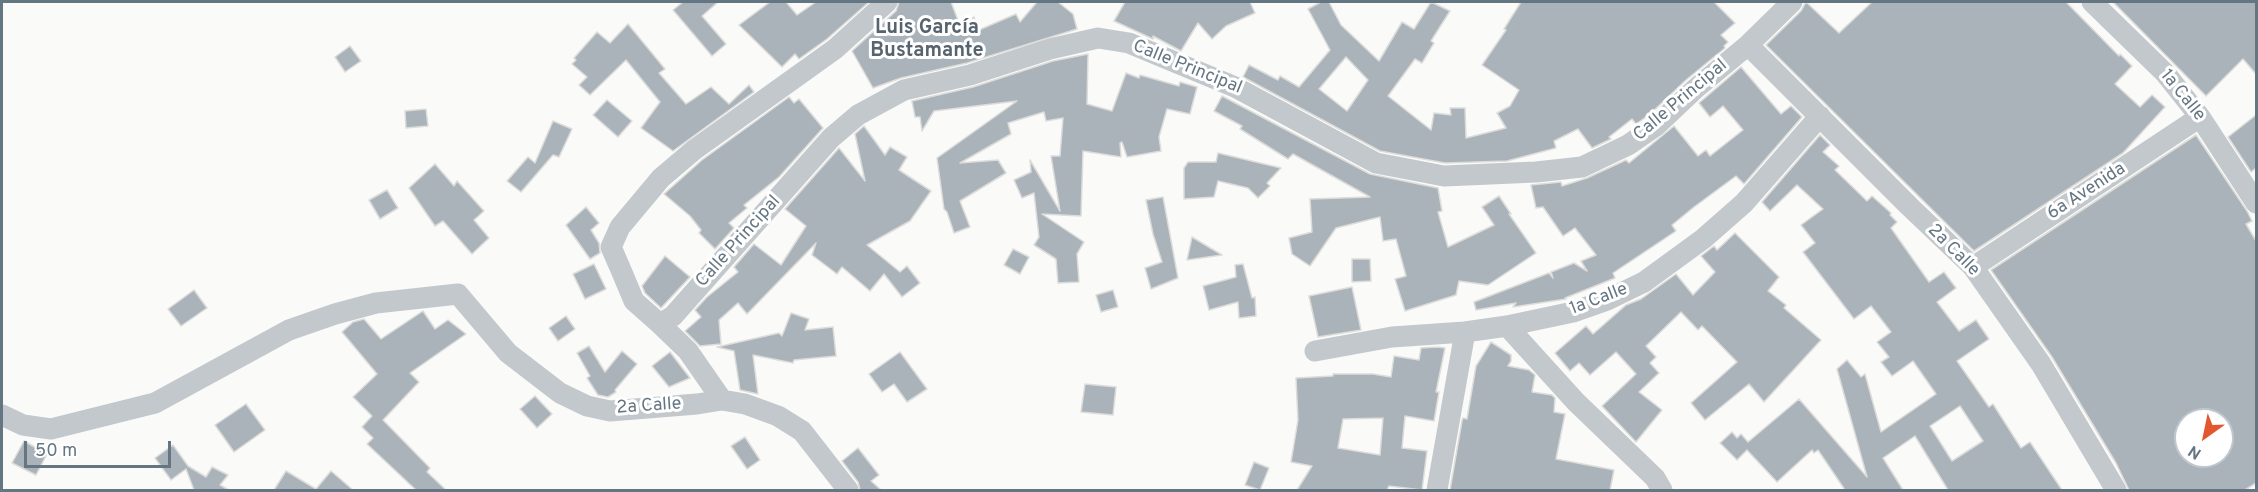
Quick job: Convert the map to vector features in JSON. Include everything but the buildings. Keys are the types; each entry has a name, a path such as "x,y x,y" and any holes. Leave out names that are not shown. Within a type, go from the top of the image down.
{"street":[{"path":"722,400 688,351 634,301 611,247 620,227 661,178 694,150 835,49 887,2"},
{"name":"Calle Principal","path":"660,324 673,316 831,138 858,116 904,90 970,75 1050,49 1098,39 1129,43 1236,87 1376,163 1444,176 1536,172 1582,167 1628,145 1658,125 1695,89 1748,45 1792,2"},
{"name":"1a Calle","path":"2092,2 2165,73 2200,117 2256,203"},
{"name":"2a Calle","path":"1748,45 1973,267 2041,364 2116,490"},
{"name":"1a Calle","path":"1315,351 1392,337 1465,332 1507,326 1573,312 1606,300 1644,282 1703,238 1744,203 1820,116"},
{"name":"6a Avenida","path":"1973,267 2200,117"},
{"name":"2a Calle","path":"2,415 23,425 51,429 155,403 289,330 376,303 458,294 508,353 560,393 587,406 610,411 722,400 745,404 778,416 802,431 848,490"},
{"path":"1507,326 1576,402 1655,478 1662,490"},
{"path":"1437,490 1465,332"}],"district":[{"name":"Luis García Bustamante","path":"927,40"}]}
